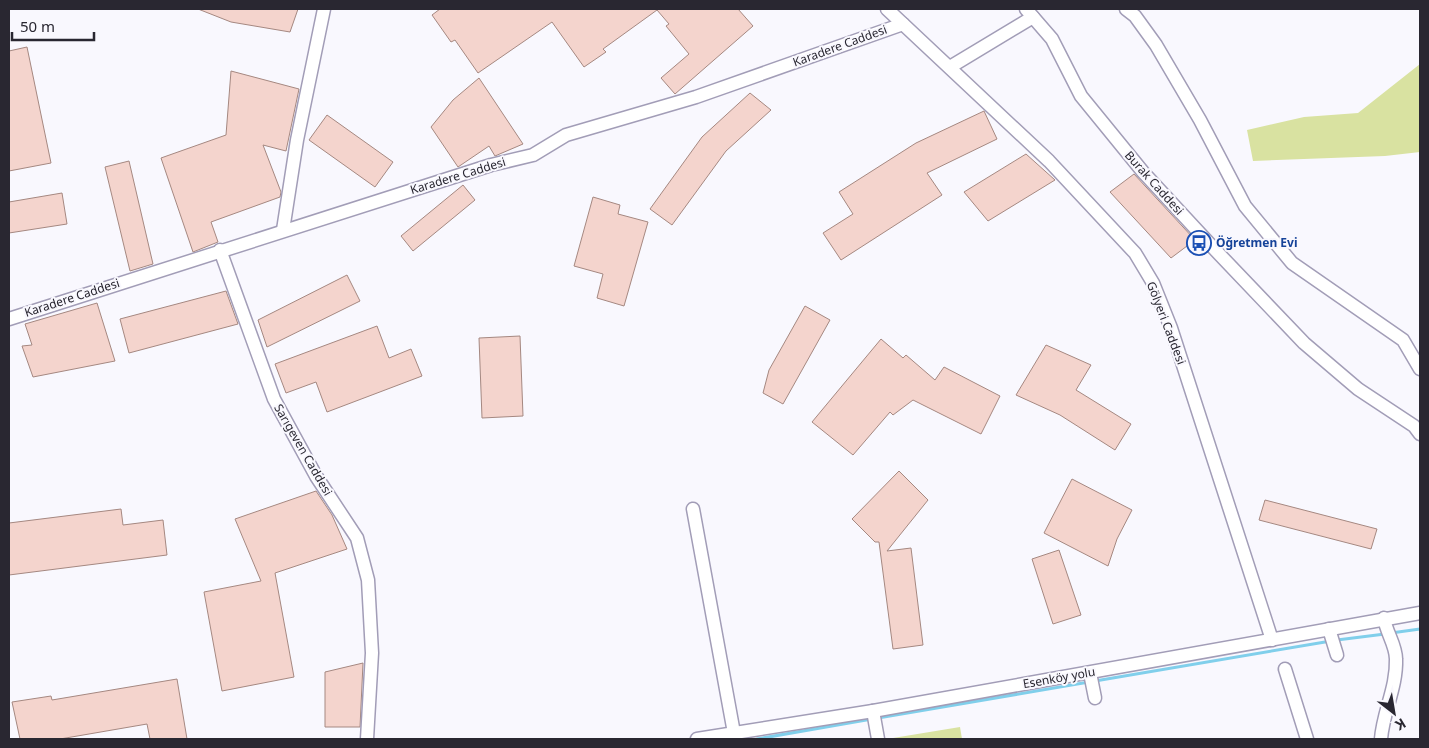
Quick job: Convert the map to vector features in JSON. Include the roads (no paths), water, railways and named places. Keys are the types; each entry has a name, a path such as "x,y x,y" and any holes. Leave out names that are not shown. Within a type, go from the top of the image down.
{"street":[{"path":"283,230 297,140 324,9"},
{"name":"Gölyeri Caddesi","path":"888,9 1049,162 1104,218 1135,253 1153,283 1171,328 1272,640"},
{"path":"1126,9 1135,16 1156,45 1200,120 1244,206 1292,264 1403,340 1420,369"},
{"path":"950,67 1029,13"},
{"name":"Burak Caddesi","path":"1029,13 1052,39 1081,96 1143,172 1194,227 1304,343 1358,389 1414,426 1420,434"},
{"name":"Karadere Caddesi","path":"9,318 491,165 533,155 566,136 696,97 903,24"},
{"name":"Sarıgeven Caddesi","path":"220,250 274,400 316,476 358,538 368,580 372,654 367,739"},
{"path":"693,508 734,733"},
{"name":"Esenköy yolu","path":"697,739 874,716 1092,683 1272,640 1333,641 1386,628 1420,613"},
{"path":"1381,739 1382,722 1395,675 1396,657 1386,628"},
{"path":"1285,669 1307,739"},
{"path":"874,716 878,739"}],"waterway":[{"path":"1391,633 1420,629"},
{"path":"1337,640 1385,634"},
{"path":"1095,681 1331,641"},
{"path":"878,718 1089,682"},
{"path":"757,739 872,719"}],"place":[{"name":"Öğretmen Evi","path":"1199,243"}]}
